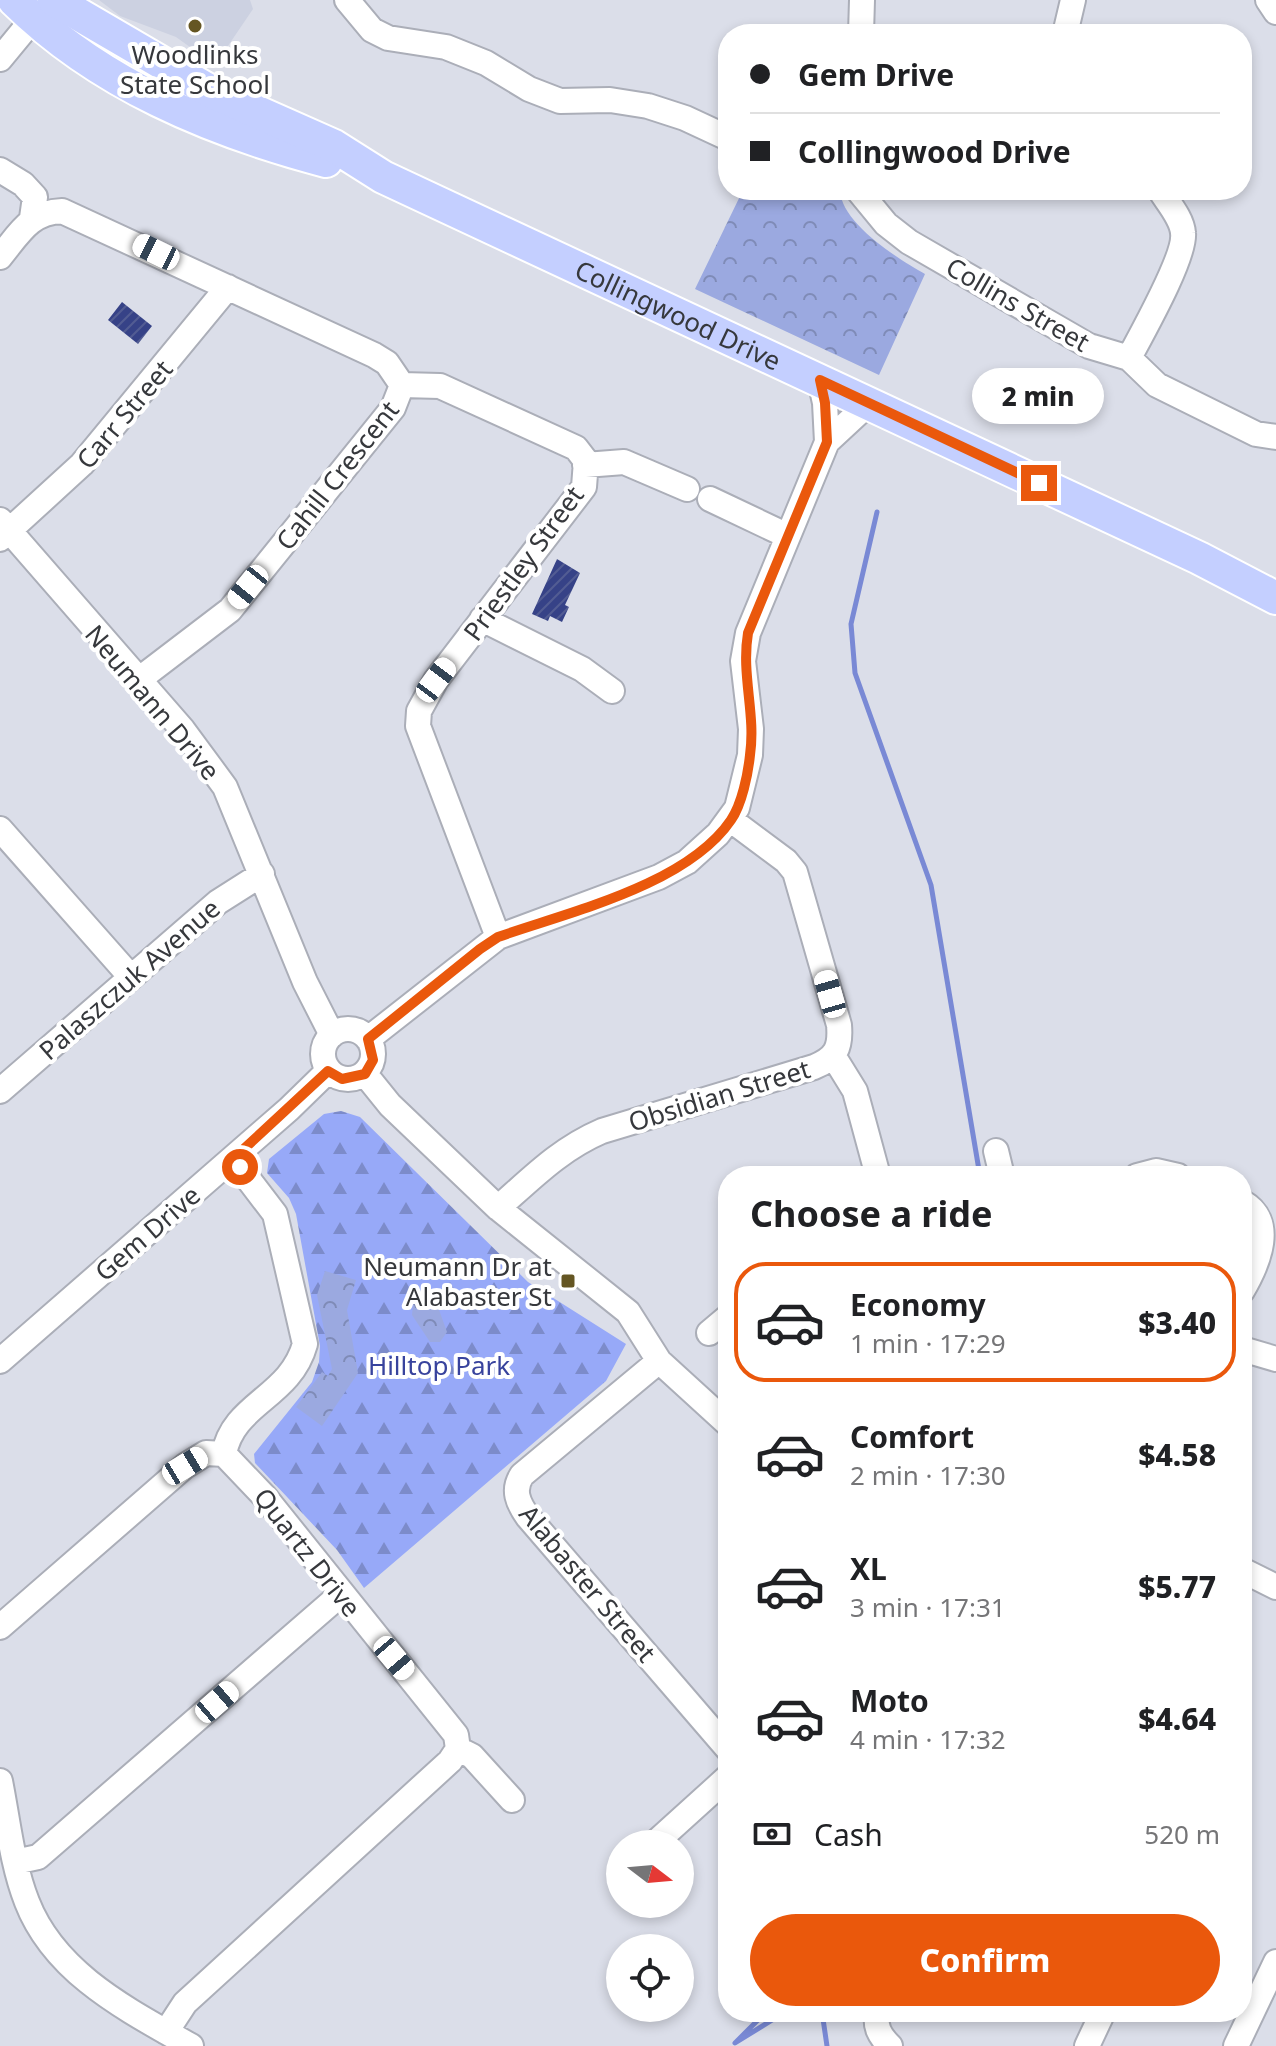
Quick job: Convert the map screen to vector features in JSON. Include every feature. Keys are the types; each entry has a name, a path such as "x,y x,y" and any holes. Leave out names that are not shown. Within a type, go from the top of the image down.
{"main road":[{"name":"Collingwood Drive","path":"34,5 98,66 204,123 383,177 1199,558 1276,598"}],"street":[{"path":"0,9 7,0"},
{"path":"347,0 372,30 388,38 446,47 486,63 529,89 560,101 610,100 648,106 718,133"},
{"path":"861,24 862,0"},
{"path":"1068,24 1073,0"},
{"path":"1268,0 1276,12"},
{"path":"0,59 34,5"},
{"path":"0,170 23,184 35,197 32,218 0,257"},
{"name":"Collins Street","path":"866,200 886,224 909,242 1089,346 1129,358 1157,385 1256,434 1276,437"},
{"path":"1129,358 1164,288 1184,234 1165,200"},
{"name":"Cahill Crescent","path":"32,218 45,211 62,211 83,218 374,355 387,363 402,385 393,408 230,610 137,681"},
{"name":"Carr Street","path":"3,530 82,464 228,287"},
{"path":"820,380 827,442"},
{"name":"Priestley Street","path":"402,385 440,386 576,448 585,465 584,487 426,695 418,726 498,937"},
{"path":"368,1039 498,937 659,877 687,862 731,820 750,755 751,729 743,661 748,633 827,442 868,404"},
{"path":"585,465 624,462 687,489"},
{"path":"710,499 788,536"},
{"name":"Neumann Drive","path":"3,530 183,730 225,787 305,982 332,1035"},
{"path":"482,619 582,669 612,691"},
{"name":"Obsidian Street","path":"498,1208 555,1156 575,1143 602,1131 814,1067 834,1057 840,1040 839,1025 795,872 786,861 731,820"},
{"path":"0,829 130,976"},
{"name":"Palaszczuk Avenue","path":"0,1091 218,902 262,874"},
{"path":"353,1029 368,1039 373,1060 365,1074 342,1079 328,1071 323,1048 332,1035 353,1029"},
{"path":"834,1057 855,1091 875,1166"},
{"name":"Gem Drive","path":"0,1361 233,1159 328,1071"},
{"path":"365,1074 390,1105 498,1208 628,1312 659,1361 718,1415"},
{"path":"996,1151 1000,1166"},
{"path":"0,1627 185,1466 206,1453 224,1454 234,1427 284,1383 299,1365 305,1344 275,1214 233,1159"},
{"path":"1252,1206 1271,1227 1252,1272"},
{"path":"1252,1352 1276,1359"},
{"name":"Alabaster Street","path":"659,1361 522,1475 516,1483 517,1496 528,1517 718,1737"},
{"name":"Quartz Drive","path":"224,1454 327,1571 340,1595 448,1722 456,1735 458,1749"},
{"path":"1252,1575 1276,1587"},
{"path":"15,1862 38,1857 340,1595"},
{"path":"166,2032 185,2003 450,1761 458,1749 472,1756 512,1800"},
{"path":"0,1781 15,1862 27,1903 46,1938 66,1963 115,2003 191,2046"},
{"path":"669,1830 718,1786"},
{"path":"1252,2012 1276,1962"},
{"path":"876,2022 881,2037 890,2046"},
{"path":"1087,2046 1098,2022"},
{"path":"1236,2046 1247,2022"}],"shaded area":[{"name":"Woodlinks State School","path":"99,0 250,0 253,9 215,65 176,37 120,16"}],"green space":[{"path":"738,200 842,200 850,215 873,239 925,274 879,375 695,289"},
{"name":"Hilltop Park","path":"341,1111 360,1117 528,1282 626,1344 606,1381 364,1588 337,1550 255,1463 254,1454 312,1382 319,1362 320,1346 296,1214 289,1198 267,1173 269,1159 324,1114"},
{"path":"325,1271 356,1280 347,1310 358,1373 322,1426 296,1407 322,1372 328,1376 332,1369 317,1295"},
{"path":"420,1290 438,1307 447,1332 440,1342 430,1342 412,1315 414,1295"}],"building":[{"path":"122,302 152,326 138,344 108,320"},
{"path":"557,559 580,573 565,605 569,607 562,622 550,616 548,621 532,614"}],"waterway":[{"path":"877,512 851,624 855,673 931,885 978,1166"},
{"path":"756,2022 735,2043 769,2022"},
{"path":"823,2022 827,2046"}],"place":[{"name":"Woodlinks State School","path":"195,26"},
{"name":"Neumann Dr at Alabaster St","path":"568,1281"}],"route":[{"path":"240,1167 233,1159 328,1071 350,1080 365,1074 373,1060 368,1039 480,949 498,937 659,877 687,862 731,820 750,755 751,729 743,661 748,633 827,442 820,380 1039,483"}]}
